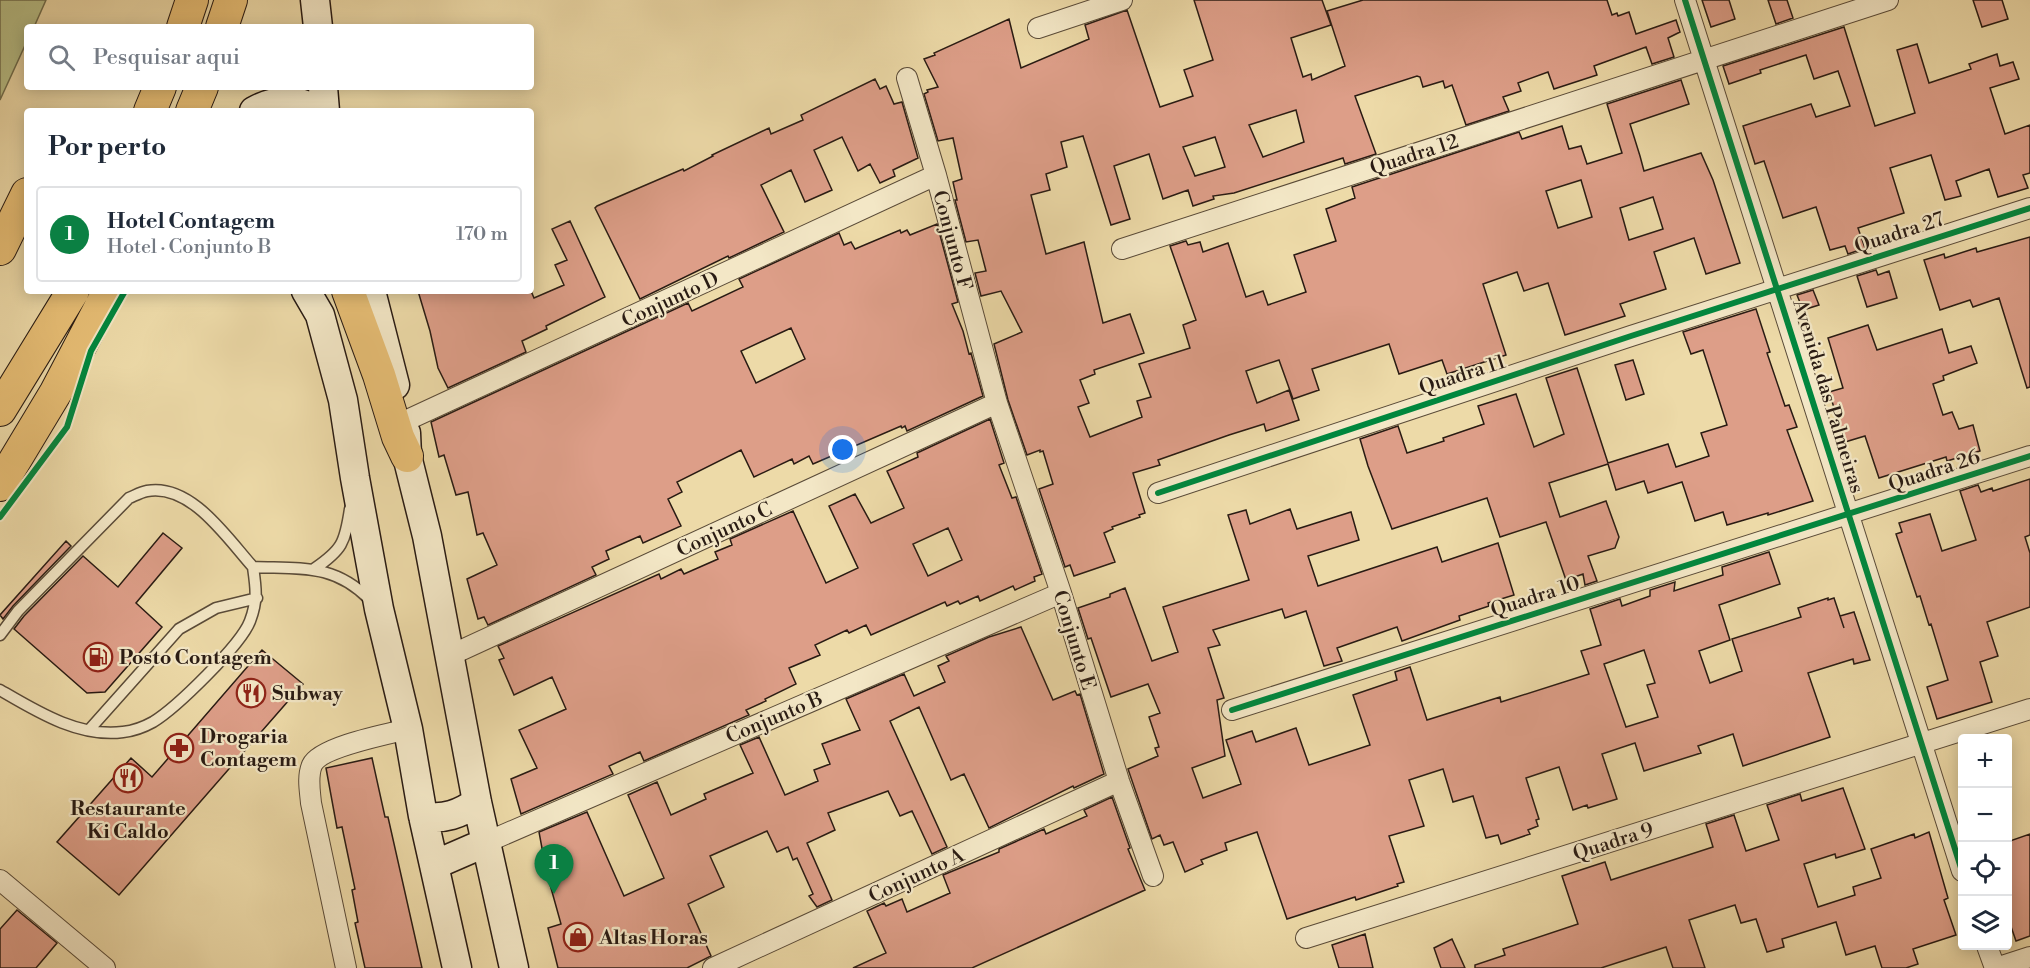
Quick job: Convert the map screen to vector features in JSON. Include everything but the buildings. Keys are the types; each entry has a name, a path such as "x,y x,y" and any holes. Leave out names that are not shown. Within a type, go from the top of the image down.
{"main road":[{"path":"184,24 192,0"},
{"path":"223,24 231,0"},
{"path":"315,0 318,24"},
{"path":"151,108 159,90"},
{"path":"193,108 201,90"},
{"path":"323,90 325,108"},
{"path":"261,108 288,100 308,104 314,108"},
{"path":"0,249 24,200"},
{"path":"0,410 71,294"},
{"path":"0,485 56,392 107,294"},
{"path":"308,294 320,315 344,400 355,478 379,609 408,729 423,816 456,968"},
{"path":"349,294 379,375 398,437 407,456"},
{"path":"372,294 403,422 407,456 427,536 451,655 477,802 514,968"},
{"path":"423,816 436,818 451,816 477,802"},
{"path":"434,865 487,842"}],"street":[{"path":"1038,28 1122,0"},
{"name":"Avenida das Palmeiras","path":"1685,0 1958,859"},
{"name":"Quadra 12","path":"1122,249 1887,0"},
{"name":"Conjunto F","path":"907,78 997,403"},
{"name":"Conjunto D","path":"403,422 936,176"},
{"name":"Quadra 27","path":"1778,288 2030,208"},
{"name":"Quadra 11","path":"1158,493 1778,288"},
{"name":"Conjunto E","path":"997,403 1061,593 1119,781 1153,876"},
{"name":"Conjunto C","path":"451,655 997,403"},
{"name":"Quadra 26","path":"1849,515 2030,456"},
{"name":"Quadra 10","path":"1232,710 1849,515"},
{"name":"Conjunto B","path":"487,842 1061,593"},
{"name":"Quadra 9","path":"1306,938 2030,709"},
{"path":"346,968 311,803 309,776 313,763 322,755 345,746 408,729"},
{"name":"Conjunto A","path":"713,968 1119,781"},
{"path":"0,880 105,968"},
{"path":"1989,950 1995,968 2030,957"}],"lane":[{"path":"314,569 333,556 343,542 355,478"},
{"path":"0,635 18,611 129,498 148,491 174,493 191,501 253,567 257,598 249,623 230,650 189,692 155,721 139,729 121,733 89,730 63,724 0,690"},
{"path":"253,567 314,569 333,574 358,588 379,609"},
{"path":"89,730 179,629 216,608 257,598"}],"green space":[{"path":"0,0 46,0 35,24 24,24 24,48 0,100"}],"cycle path":[{"path":"1685,0 1958,858"},
{"path":"1158,493 1631,336 2030,208"},
{"path":"0,517 67,427 91,351 123,294"},
{"path":"1232,710 2030,456"}],"place":[{"name":"Posto Contagem","path":"98,657"},
{"name":"Subway","path":"251,693"},
{"name":"Drogaria Contagem","path":"179,748"},
{"name":"Restaurante Ki Caldo","path":"128,778"},
{"name":"Hotel Contagem","path":"554,894"},
{"name":"Altas Horas","path":"578,937"}]}
